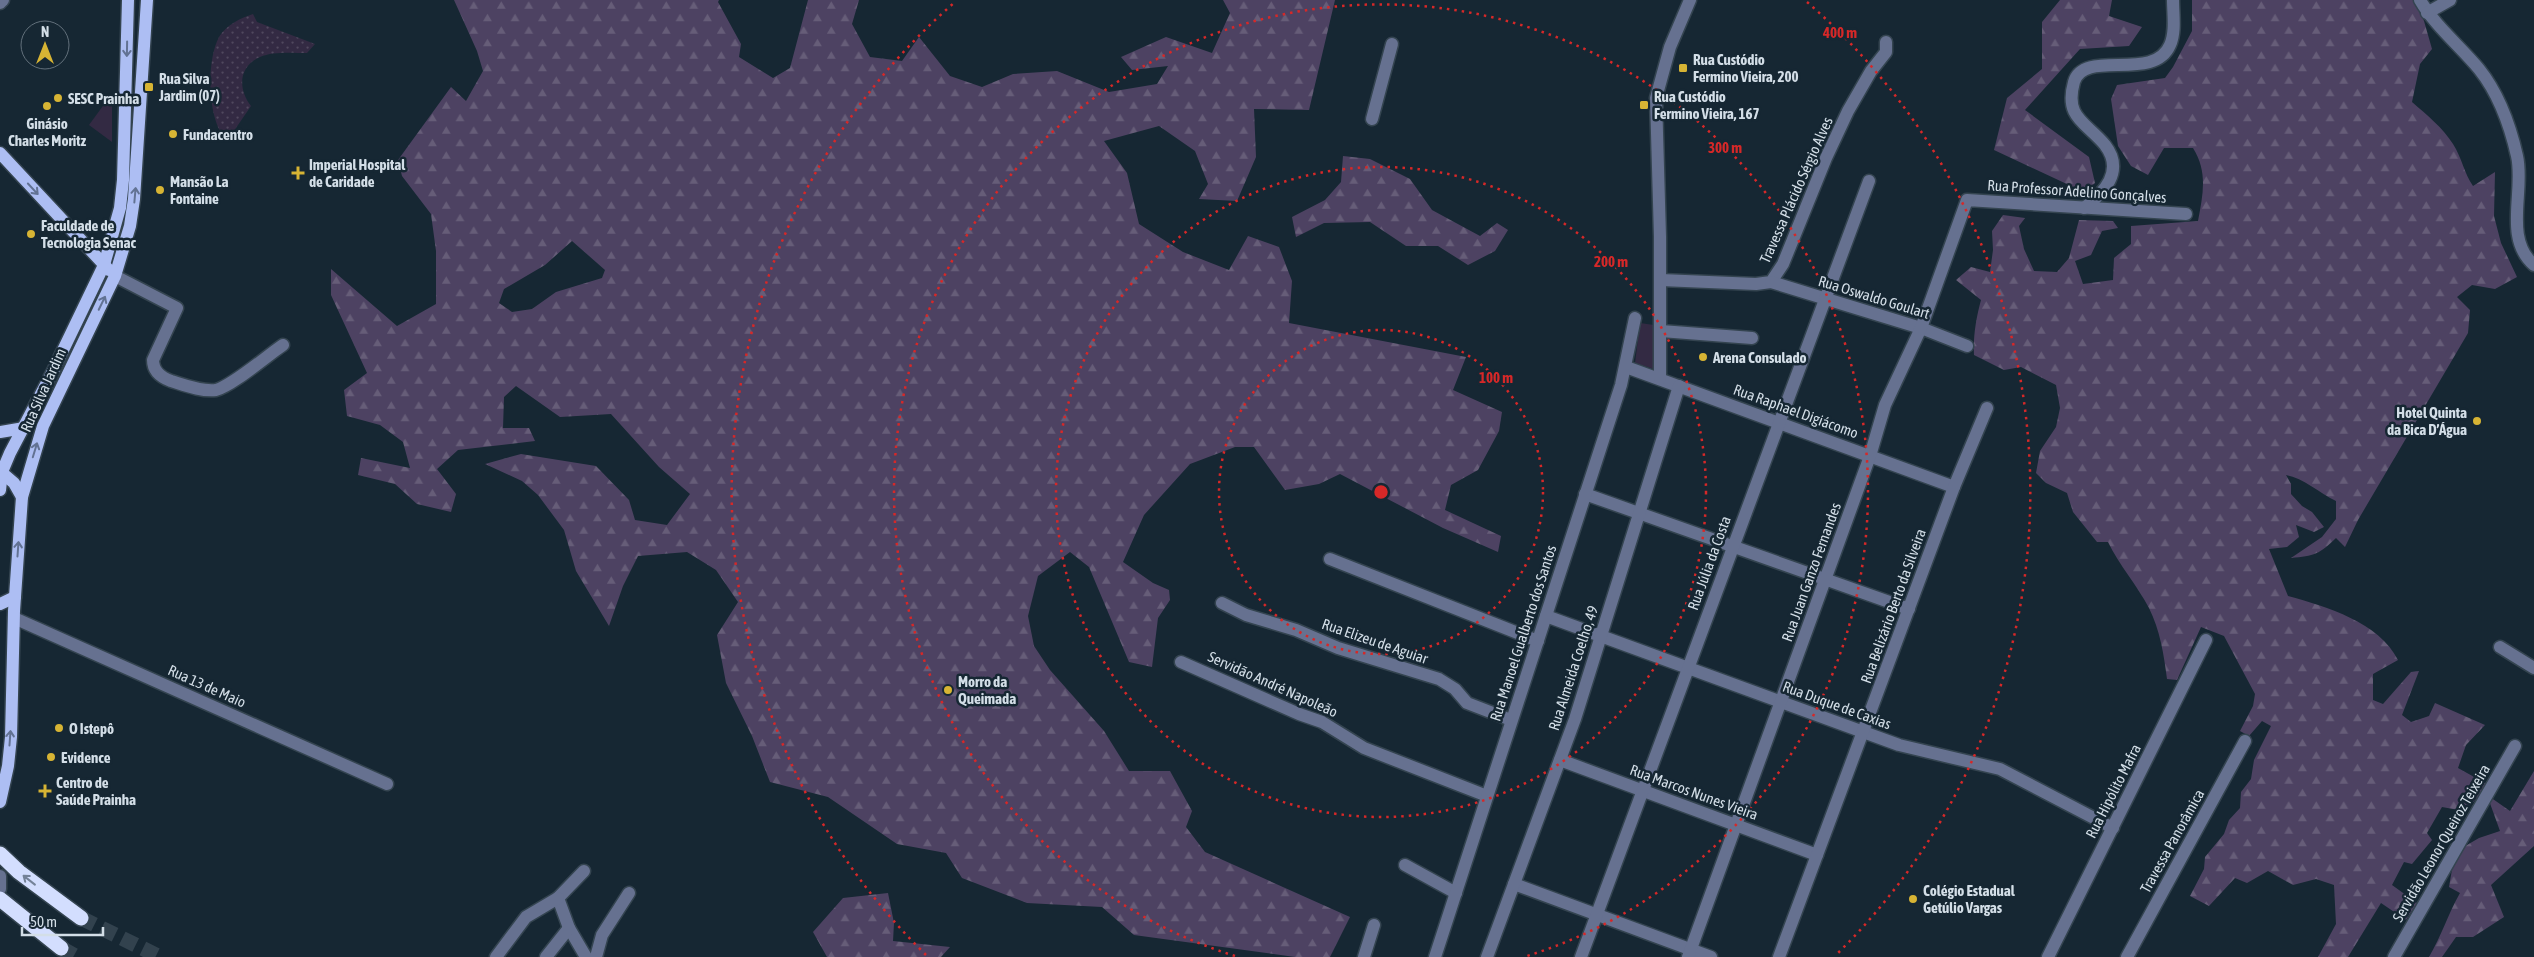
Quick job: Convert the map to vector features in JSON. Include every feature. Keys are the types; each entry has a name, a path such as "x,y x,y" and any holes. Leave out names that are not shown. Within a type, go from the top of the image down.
{"highway":[{"path":"0,854 60,904 81,918"},
{"path":"0,899 61,948"}],"main road":[{"name":"Rua Silva Jardim","path":"0,490 1,471 104,265 120,208 123,180 128,0"},
{"name":"Rua Silva Jardim","path":"0,802 8,766 11,737 14,618 22,497 43,426 115,276 124,251 134,199 147,0"},
{"path":"0,153 115,276"},
{"path":"0,432 24,428"},
{"path":"1,471 14,484 22,497"},
{"path":"0,604 15,598"}],"street":[{"path":"0,3 3,0"},
{"path":"1660,379 1661,280 1656,98 1670,47 1690,0"},
{"path":"2084,208 2101,195 2110,183 2112,170 2111,156 2104,145 2082,124 2075,113 2071,101 2076,78 2084,70 2093,66 2141,64 2155,61 2164,56 2171,44 2173,0"},
{"path":"2420,0 2427,13 2480,70 2498,99 2518,158 2518,237 2526,258 2534,265"},
{"path":"2427,13 2450,0"},
{"name":"Travessa Plácido Sérgio Alves","path":"1661,280 1756,284 1771,282 1784,264 1822,166 1848,111 1866,77 1886,52 1886,42"},
{"path":"1372,119 1392,44"},
{"name":"Rua Júlia da Costa","path":"1581,957 1869,181"},
{"name":"Rua Professor Adelino Gonçalves","path":"1967,200 2186,214"},
{"name":"Rua Juan Ganzo Fernandes","path":"1690,953 1826,580 1870,456 1885,405 1921,328 1967,200"},
{"path":"115,276 177,308 153,360 153,368 158,374 169,380 204,390 218,389 283,345"},
{"name":"Rua Oswaldo Goulart","path":"1771,282 1824,300 1921,328 1967,346"},
{"name":"Rua Manoel Gualberto dos Santos","path":"1435,957 1586,494 1626,366 1635,318"},
{"path":"1661,326 1752,338"},
{"name":"Rua Raphael Digiácomo","path":"1626,366 1954,487"},
{"name":"Rua Almeida Coelho, 49","path":"1487,957 1560,760 1640,514 1679,386"},
{"name":"Rua Belizário Berto da Silveira","path":"1779,957 1954,487 1987,408"},
{"path":"1586,494 1909,609"},
{"path":"1330,559 1538,641"},
{"name":"Rua Elizeu de Aguiar","path":"1222,603 1241,612 1296,630 1338,648 1439,679 1455,689 1467,703 1511,720"},
{"name":"Rua Duque de Caxias","path":"1546,616 1863,732 1922,751 2000,769 2113,828"},
{"name":"Rua 13 de Maio","path":"14,618 387,784"},
{"name":"Rua Hipólito Mafra","path":"2048,957 2206,640"},
{"path":"2500,646 2534,668"},
{"name":"Servidão André Napoleão","path":"1181,662 1299,714 1322,722 1364,748 1488,796"},
{"name":"Travessa Panorâmica","path":"2127,957 2245,741"},
{"name":"Servidão Leonor Queiroz Teixeira","path":"2394,957 2515,746"},
{"name":"Rua Marcos Nunes Vieira","path":"1560,760 1817,855"},
{"path":"1405,865 1456,893"},
{"path":"496,957 526,917 558,898 584,871"},
{"path":"0,876 0,888"},
{"path":"1514,884 1597,914 1690,953 1711,957"},
{"path":"596,957 602,935 629,893"},
{"path":"558,898 569,928 586,957"},
{"path":"1364,957 1374,925"},
{"path":"546,957 569,928"}],"shaded area":[{"path":"253,14 257,22 315,44 307,53 265,55 247,66 242,79 242,86 251,106 227,141 220,132 212,106 212,61 215,48 222,33 234,22"},
{"path":"112,98 112,142 89,125 108,99"},
{"path":"1640,323 1654,325 1654,369 1635,363"}],"green space":[{"path":"454,0 719,0 718,2 741,44 739,57 773,78 790,68 808,0 859,0 852,24 870,57 902,61 919,37 950,76 982,87 1013,74 1057,71 1109,92 1157,84 1168,66 1132,70 1121,57 1166,37 1212,53 1230,13 1223,0 1335,0 1309,110 1254,109 1256,157 1237,201 1199,199 1208,184 1195,151 1159,126 1104,141 1127,173 1139,224 1183,252 1229,270 1248,236 1279,247 1292,281 1289,323 1466,357 1453,390 1502,412 1499,431 1478,470 1451,485 1445,510 1501,536 1498,552 1443,528 1340,474 1319,484 1285,490 1254,447 1235,447 1190,464 1144,515 1123,562 1153,583 1169,590 1170,600 1158,618 1152,667 1129,662 1089,567 1070,552 1038,576 1028,616 1034,646 1050,670 1104,731 1129,771 1170,771 1192,811 1186,827 1205,852 1350,917 1330,957 1295,957 1134,935 1102,907 1027,903 962,878 946,853 897,844 828,797 770,782 752,736 726,683 717,635 738,602 716,570 687,552 638,556 623,586 609,626 576,571 564,530 538,495 522,481 485,464 521,454 596,466 629,500 635,520 667,525 690,494 659,467 611,414 560,417 516,386 504,397 503,428 529,428 535,441 458,450 437,469 456,494 451,512 417,504 395,484 358,475 361,458 410,468 403,442 380,425 347,416 344,390 367,373 331,295 331,269 397,326 436,304 436,251 431,214 402,176 398,160 451,87 466,101 483,71 477,51","holes":["572,241 605,270 602,278 556,292 532,309 512,312 499,303 504,289 545,265"]},
{"path":"2060,0 2112,0 2109,16 2142,27 2129,46 2080,49 2025,110 2089,157 2095,183 2084,192 1994,150 2007,98 2042,69 2042,22"},
{"path":"2192,0 2414,0 2424,21 2432,49 2420,64 2412,102 2449,138 2473,186 2495,172 2494,216 2501,243 2517,277 2495,289 2472,285 2457,297 2470,310 2468,333 2358,520 2345,547 2336,538 2316,553 2291,558 2322,537 2336,519 2336,501 2305,482 2286,475 2291,484 2291,494 2302,506 2312,512 2324,527 2314,532 2296,525 2299,537 2287,547 2269,549 2288,596 2335,611 2365,626 2389,647 2398,660 2373,674 2373,700 2383,704 2411,672 2419,671 2402,715 2411,722 2429,716 2435,703 2485,725 2466,745 2458,768 2485,783 2490,797 2510,811 2534,771 2534,846 2491,885 2504,917 2473,937 2456,937 2442,957 2429,957 2460,893 2449,887 2455,852 2479,838 2500,831 2487,795 2481,794 2464,811 2442,807 2427,833 2432,840 2412,864 2404,862 2392,885 2417,903 2406,920 2381,903 2348,957 2318,957 2336,924 2334,885 2316,879 2293,885 2268,871 2247,883 2235,878 2209,906 2190,896 2204,869 2205,857 2224,834 2229,820 2240,808 2241,792 2251,779 2254,760 2271,726 2262,721 2249,736 2240,731 2253,706 2255,694 2224,636 2201,627 2177,680 2167,679 2161,643 2153,616 2108,542 2097,542 2073,512 2067,493 2046,483 2036,473 2040,451 2056,427 2060,408 2056,385 2021,367 2004,370 1974,355 1975,328 1981,300 1956,280 1971,267 1990,272 1993,250 1992,231 2003,215 2025,218 2019,226 2024,249 2034,271 2057,272 2069,258 2079,220 2113,221 2118,228 2102,231 2091,255 2075,261 2083,284 2113,280 2114,258 2131,244 2131,226 2198,221 2203,183 2201,166 2193,148 2164,148 2148,175 2131,166 2118,146 2111,99 2117,85 2165,78 2192,31"},
{"path":"1343,156 1370,159 1410,179 1432,210 1480,236 1497,223 1508,230 1495,251 1468,265 1438,246 1406,246 1370,222 1324,223 1296,237 1292,217 1325,200 1341,182"},
{"path":"888,893 894,923 893,941 950,947 941,957 827,957 813,932 843,898"}],"tunnel":[{"path":"81,918 160,957"},
{"path":"61,948 77,957"}],"place":[{"name":"Rua Custódio Fermino Vieira, 200","path":"1683,68"},
{"name":"Rua Silva Jardim (07)","path":"149,87"},
{"name":"SESC Prainha","path":"58,98"},
{"name":"Rua Custódio Fermino Vieira, 167","path":"1644,105"},
{"name":"Ginásio Charles Moritz","path":"47,106"},
{"name":"Fundacentro","path":"173,134"},
{"name":"Imperial Hospital de Caridade","path":"298,173"},
{"name":"Mansão La Fontaine","path":"160,190"},
{"name":"Faculdade de Tecnologia Senac","path":"31,234"},
{"name":"Arena Consulado","path":"1703,357"},
{"name":"Hotel Quinta da Bica D’Água","path":"2477,421"},
{"name":"Morro da Queimada","path":"948,690"},
{"name":"O Istepô","path":"59,728"},
{"name":"Evidence","path":"51,757"},
{"name":"Centro de Saúde Prainha","path":"45,791"},
{"name":"Colégio Estadual Getúlio Vargas","path":"1913,899"}]}
